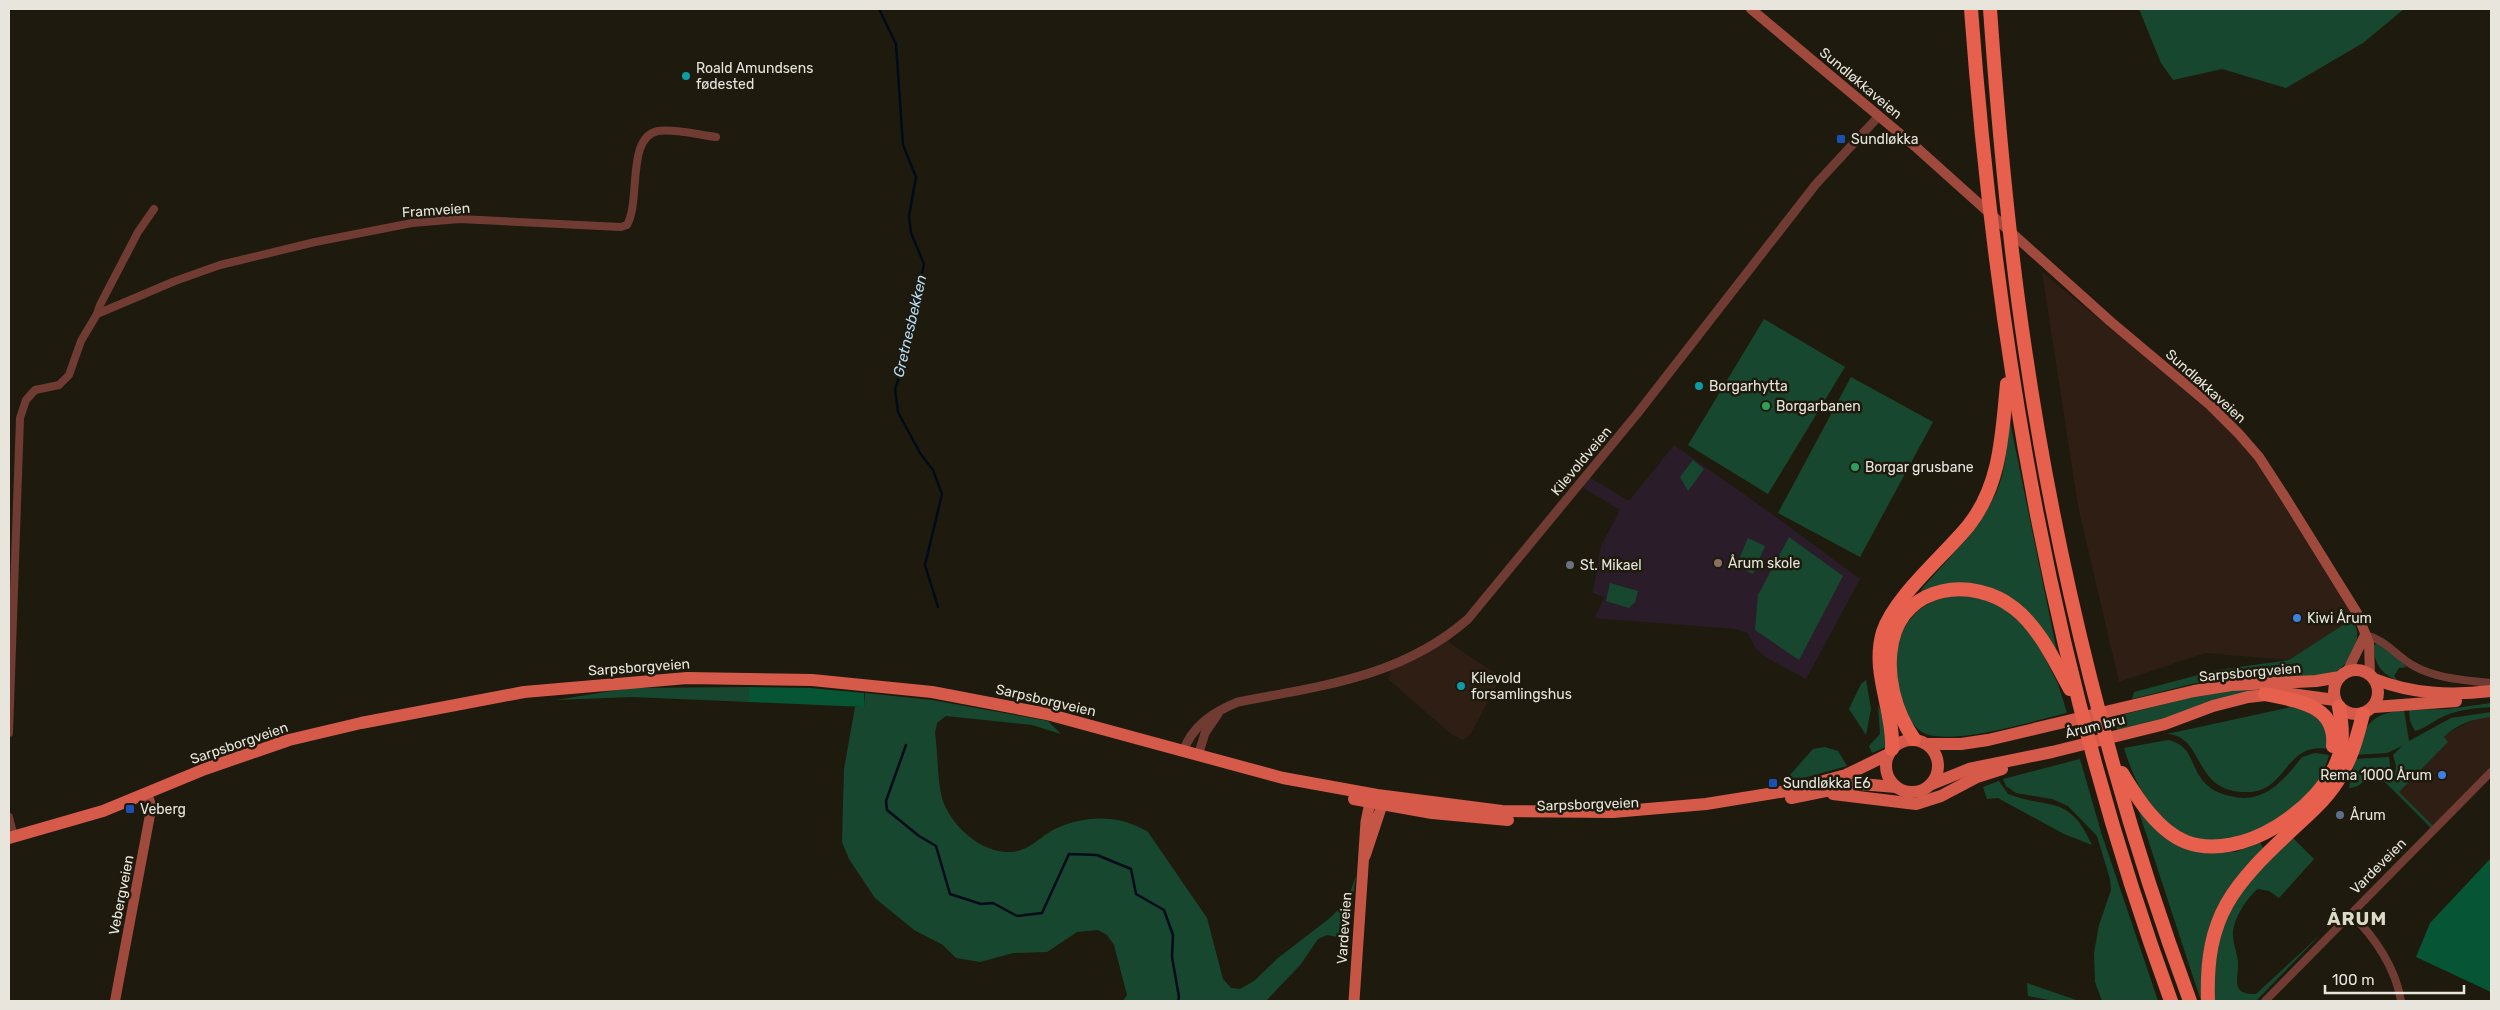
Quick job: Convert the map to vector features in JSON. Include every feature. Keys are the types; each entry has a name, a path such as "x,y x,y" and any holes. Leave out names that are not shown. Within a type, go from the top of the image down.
{"highway":[{"path":"1971,13 1985,171 2009,363 2035,510 2079,705 2120,847 2171,1001"},
{"path":"1990,13 2007,207 2031,392 2064,563 2113,758 2149,880 2190,1001"},
{"path":"2009,363 2000,452 1988,493 1969,525 1898,606 1884,632 1880,651 1880,668 1892,739 1886,761 1887,776 1896,788 1903,791 1919,792 1932,784 1969,769 2052,752"},
{"path":"1932,784 1939,770 1937,755 1921,742 1901,717 1890,673 1892,641 1897,628 1915,605 1941,590 1972,589 1988,593 2016,609 2041,640 2079,705"},
{"path":"2113,758 2139,798 2165,828 2186,842 2219,848 2238,845 2277,826 2309,800 2335,765 2342,744 2334,688 2343,675 2359,670 2372,677 2421,693 2460,694 2491,691"},
{"name":"Sarpsborgveien","path":"2133,706 2211,688 2316,682 2343,675"},
{"path":"2208,1001 2210,951 2216,924 2227,900 2245,876 2329,793 2342,774 2368,710 2379,693 2372,677"},
{"name":"Sarpsborgveien","path":"11,837 103,811 205,769 289,740 361,723 524,692 687,678 812,680 932,692 1047,714 1198,756 1376,800 1471,817 1575,821 1664,816 1792,797 1860,784 1896,788"},
{"path":"2265,694 2306,704 2326,717 2333,732 2328,776"},
{"name":"Sarpsborgveien","path":"2145,729 2165,724 2225,702 2265,694 2294,694 2337,703"},
{"path":"2337,703 2350,714 2368,710 2491,696"},
{"name":"Årum bru","path":"1921,742 1961,744 1988,740 2133,706"},
{"name":"Årum bru","path":"2052,752 2145,729"},
{"path":"1890,751 1902,741 1921,742"},
{"name":"Sarpsborgveien","path":"1376,800 1502,811 1575,813 1642,811 1706,804 1786,791 1846,775 1890,751"},
{"path":"1792,797 1808,799 1841,794 1902,804 1916,804 1935,798 1977,777 2037,759 2052,752"}],"main road":[{"name":"Sundløkkaveien","path":"1751,9 1953,179 2111,322 2210,405 2253,450 2285,496 2352,607 2368,644 2372,677"},
{"path":"2343,675 2357,655 2365,635"},
{"name":"Vebergveien","path":"116,1001 150,815 150,802 147,794"},
{"name":"Vardeveien","path":"1354,1001 1366,822 1376,800"}],"street":[{"name":"Kilevoldveien","path":"1183,752 1186,742 1196,728 1225,707 1238,702 1351,679 1393,666 1447,637 1468,619 1626,428 1816,184 1878,117"},
{"name":"Framveien","path":"97,314 175,281 220,265 315,242 412,223 460,219 620,227 628,225 633,212 638,150 649,134 659,131 716,137"},
{"path":"9,734 20,418 26,400 35,390 59,385 69,375 81,341 97,314 138,232 154,209"},
{"path":"2365,635 2377,638 2414,666 2426,672 2454,679 2491,683"},
{"path":"1198,756 1205,733 1225,707"},
{"name":"Vardeveien","path":"2265,1001 2491,772"},
{"path":"9,817 11,837"},
{"path":"2351,914 2359,922 2387,962 2399,987 2401,1001"}],"shaded area":[{"path":"2042,272 2212,412 2256,459 2289,509 2355,619 2289,660 2205,653 2119,682 2078,506"},
{"name":"Årum skole","path":"1674,445 1860,579 1806,679 1767,658 1756,649 1748,633 1735,629 1595,618 1604,597 1593,593 1601,546 1620,510 1579,485 1587,476 1629,501"},
{"path":"1447,637 1451,644 1501,677 1470,735 1463,740 1451,734 1388,679 1393,666"},
{"path":"2482,716 2491,716 2491,768 2481,782 2436,829 2399,792 2447,742 2444,737"}],"green space":[{"path":"2139,9 2404,9 2363,43 2286,88 2222,69 2173,80 2161,63"},
{"name":"Borgarbanen","path":"1764,319 1845,367 1768,494 1688,445"},
{"name":"Borgar grusbane","path":"1851,377 1933,422 1860,557 1778,513"},
{"path":"2009,417 2058,657 2042,632 1976,585 1946,584 1923,594 1921,590 1972,531 1996,493 2004,465"},
{"path":"1693,460 1704,469 1688,491 1680,477"},
{"path":"1789,537 1843,576 1799,660 1755,630 1758,595"},
{"path":"1748,538 1765,546 1753,574 1736,566"},
{"path":"1610,583 1638,591 1635,602 1629,608 1606,601"},
{"path":"1961,592 2004,606 2035,638 2058,684 2067,713 1998,730 1960,736 1943,737 1929,735 1921,731 1914,724 1903,706 1895,673 1895,658 1900,638 1906,625 1924,606"},
{"path":"2353,622 2357,633 2356,645 2347,662 2337,671 2328,675 2196,683 2132,699 2134,692 2217,670 2289,660 2346,623"},
{"path":"2379,643 2407,667 2399,668 2394,676 2398,681 2387,675 2377,663 2374,645"},
{"path":"1866,680 1871,709 1866,735 1849,709 1861,684"},
{"path":"2267,686 2180,714 2117,730 2114,717 2204,694"},
{"path":"749,687 749,702 632,697 556,700 630,688"},
{"path":"749,687 810,688 864,693 864,707 749,702"},
{"path":"865,693 932,700 1048,721 1061,734 1032,725 946,716 937,723 935,733 940,791 946,809 953,820 962,830 984,846 996,851 1009,852 1021,850 1053,830 1065,825 1089,819 1125,822 1148,832 1207,918 1223,979 1231,988 1240,989 1254,981 1278,958 1330,918 1347,901 1356,876 1346,943 1338,937 1327,935 1318,939 1301,964 1266,1001 1123,1001 1127,995 1114,945 1107,935 1098,930 1077,932 1047,952 1013,953 980,962 956,958 943,945 914,930 875,898 849,859 842,842 844,769 855,707 864,707"},
{"path":"2491,703 2491,707 2465,710 2446,715 2415,731 2410,721 2409,710 2448,709"},
{"path":"1878,705 1884,718 1886,747 1872,753 1869,746 1880,734"},
{"path":"2291,707 2308,711 2328,725 2329,749 2314,749 2302,753 2293,760 2278,778 2258,791 2243,792 2227,789 2215,782 2188,744 2179,737 2167,734"},
{"path":"2404,710 2409,741 2451,718 2491,712 2491,717 2465,723 2449,732 2444,737 2448,742 2399,792 2433,826 2431,828 2384,781 2369,782 2369,778 2395,773 2396,766 2393,755 2402,746 2387,753 2355,755 2366,728 2371,722 2384,714"},
{"path":"2168,740 2187,751 2199,776 2210,787 2223,794 2242,798 2263,794 2272,789 2302,757 2315,753 2329,755 2316,784 2304,798 2288,811 2257,833 2216,841 2196,838 2178,831 2163,819 2150,804 2140,787 2124,748"},
{"path":"1825,747 1838,751 1847,766 1782,784 1813,749"},
{"path":"2389,757 2391,771 2368,775 2356,787 2349,788 2355,759"},
{"path":"2080,759 2101,832 2158,1001 2102,1001 2095,982 2094,953 2099,925 2111,890 2110,879 2097,836 2068,806 2052,799 2016,793 2006,786 2003,779"},
{"path":"1999,781 2008,794 2058,806 2067,811 2084,829 2092,845 2064,834 1998,798 1987,799 1983,787"},
{"path":"2136,803 2210,852 2236,852 2260,842 2265,852 2230,888 2204,1001 2201,1001"},
{"path":"2293,838 2314,859 2279,898 2269,891 2258,889 2241,910 2233,929 2238,962 2237,984 2239,989 2248,994 2256,994 2320,935 2256,1001 2213,1001 2217,945 2223,918 2246,885"},
{"path":"2491,858 2491,992 2416,957 2430,923"},
{"path":"2027,983 2079,1001 2054,1001 2028,996"}],"waterway":[{"name":"Gretnesbekken","path":"879,9 896,44 903,145 916,177 909,216 911,233 924,264 901,372 895,389 898,412 920,453 933,470 942,494 925,565 938,607"},
{"name":"Gretnesbekken","path":"906,745 886,801 887,810 919,836 936,846 950,894 981,904 993,903 1017,916 1042,913 1069,854 1097,855 1131,869 1136,894 1164,910 1173,935 1172,957 1179,997 1178,1001"}],"place":[{"name":"Roald Amundsens fødested","path":"686,76"},
{"name":"Sundløkka","path":"1841,139"},
{"name":"Borgarhytta","path":"1699,386"},
{"name":"Borgarbanen","path":"1766,406"},
{"name":"Borgar grusbane","path":"1855,467"},
{"name":"Årum skole","path":"1718,563"},
{"name":"St. Mikael","path":"1570,565"},
{"name":"Kiwi Årum","path":"2297,618"},
{"name":"Kilevold forsamlingshus","path":"1461,686"},
{"name":"Rema 1000 Årum","path":"2442,775"},
{"name":"Sundløkka E6","path":"1773,783"},
{"name":"Veberg","path":"130,809"},
{"name":"Årum","path":"2340,815"}],"district":[{"name":"ÅRUM","path":"2357,918"}]}
